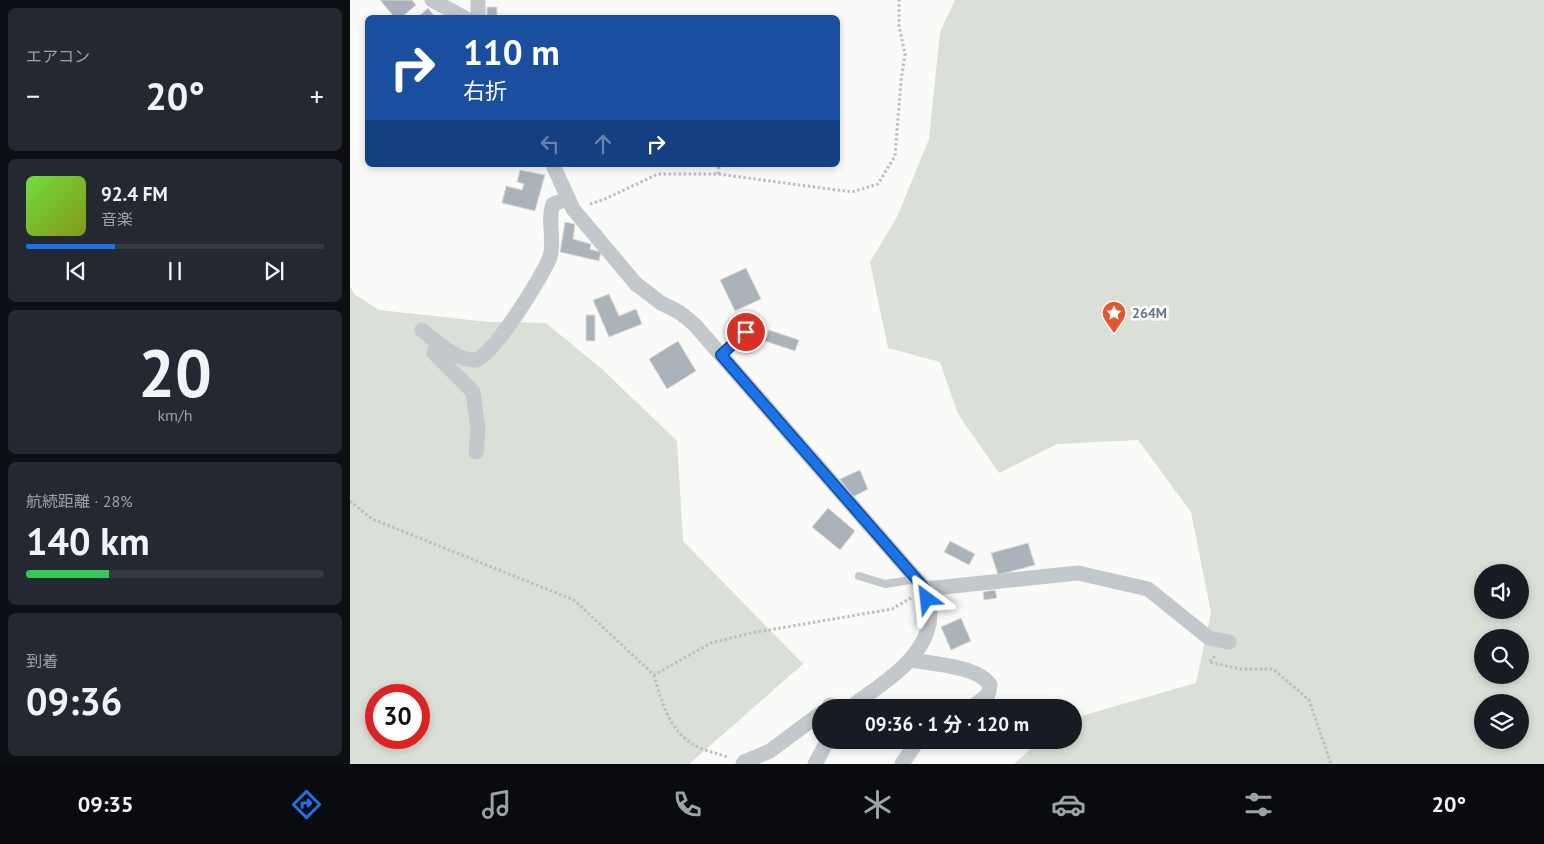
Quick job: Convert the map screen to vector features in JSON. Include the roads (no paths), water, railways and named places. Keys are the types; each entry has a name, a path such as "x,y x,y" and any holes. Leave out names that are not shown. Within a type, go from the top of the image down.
{"street":[{"path":"432,0 460,15"},
{"path":"478,0 478,15"},
{"path":"553,167 571,204 636,284 694,324 920,584 929,609 928,628 911,660 861,699"},
{"path":"422,330 448,351 474,360 482,359 525,301 550,256 550,212 553,204 571,204"},
{"path":"437,342 434,353 473,392 478,429 476,452"},
{"path":"920,584 1078,573 1148,590 1209,638 1229,642"},
{"path":"911,660 955,668 985,678 990,685 988,695 983,699"},
{"path":"743,763 770,751 812,720"},
{"path":"815,764 823,749"},
{"path":"902,764 912,749"}],"lane":[{"path":"721,355 746,332"},
{"path":"859,576 886,584 920,584"}],"place":[{"name":"264M","path":"1114,334"}]}
